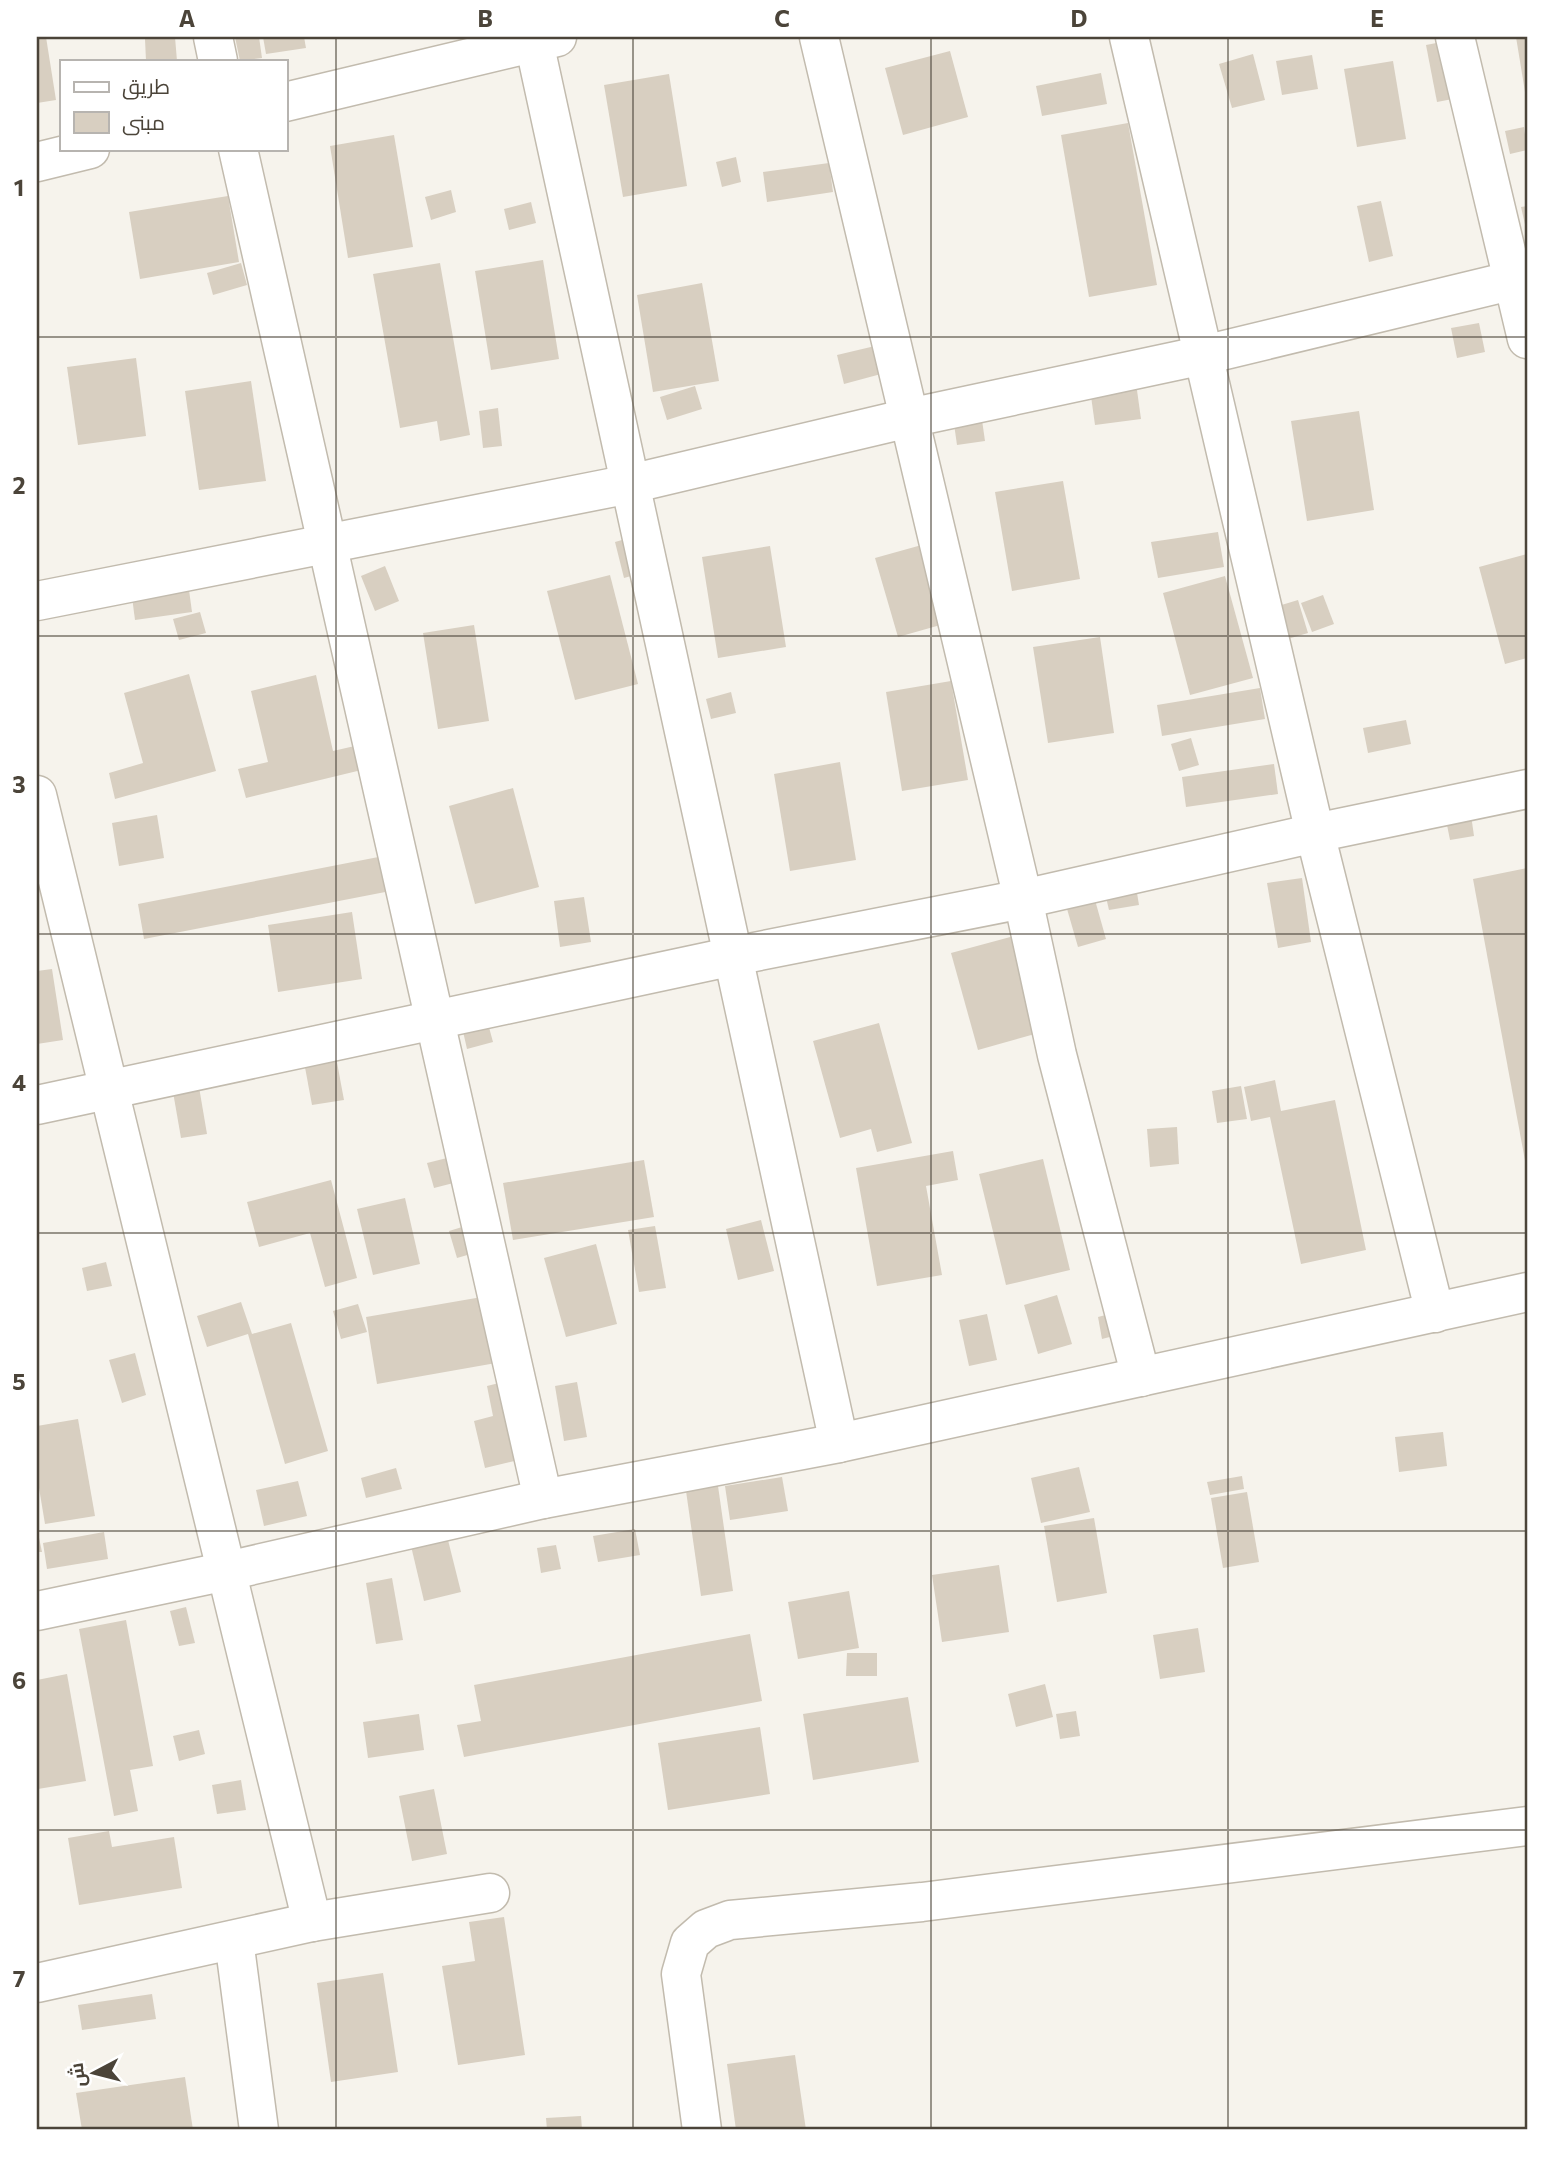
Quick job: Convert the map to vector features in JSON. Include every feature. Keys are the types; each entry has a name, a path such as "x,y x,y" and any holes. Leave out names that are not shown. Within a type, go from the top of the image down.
{"street":[{"path":"213,37 218,60"},
{"path":"819,37 1023,899 1057,1055 1141,1377"},
{"path":"1129,37 1315,833 1435,1313"},
{"path":"1455,37 1520,278 1527,339"},
{"path":"287,102 545,39 630,484 839,1443"},
{"path":"37,162 86,150"},
{"path":"238,150 543,1499"},
{"path":"37,601 630,484 909,418 1204,355 1520,278"},
{"path":"37,1105 734,956 1023,899 1315,833 1527,789"},
{"path":"38,807 312,1922"},
{"path":"37,1611 543,1499 839,1443 1527,1292"},
{"path":"702,2130 681,1974 690,1943 706,1929 730,1920 922,1902 1527,1826"},
{"path":"37,1983 312,1922 490,1893"},
{"path":"234,1940 259,2130"}],"building":[{"path":"37,37 46,37 56,100 37,103"},
{"path":"175,37 177,60 146,60 145,39"},
{"path":"235,37 259,37 262,58 240,60"},
{"path":"263,37 304,37 306,48 266,54"},
{"path":"1516,37 1527,37 1527,98 1526,98"},
{"path":"1452,40 1463,97 1437,102 1426,45"},
{"path":"950,51 968,117 903,135 885,68"},
{"path":"1253,54 1265,100 1232,108 1219,64"},
{"path":"1312,55 1318,89 1282,95 1276,61"},
{"path":"1393,61 1406,139 1357,147 1344,69"},
{"path":"1101,73 1107,104 1042,116 1036,86"},
{"path":"669,74 687,186 623,197 604,85"},
{"path":"1128,123 1157,285 1089,297 1061,135"},
{"path":"1524,127 1527,150 1510,154 1505,131"},
{"path":"394,135 413,247 348,258 330,146"},
{"path":"736,157 741,182 722,187 716,162"},
{"path":"829,163 833,192 767,202 763,172"},
{"path":"451,190 456,212 431,220 425,197"},
{"path":"228,196 239,262 140,279 129,212"},
{"path":"1381,201 1393,256 1369,262 1357,206"},
{"path":"531,202 536,223 509,230 504,209"},
{"path":"1527,206 1527,229 1526,229 1521,207"},
{"path":"543,260 559,359 491,370 475,271"},
{"path":"241,263 247,285 213,295 207,273"},
{"path":"440,263 470,435 440,441 437,421 400,428 373,274"},
{"path":"702,283 719,381 653,392 637,295"},
{"path":"1479,323 1485,352 1457,358 1451,328"},
{"path":"875,346 881,374 844,384 837,355"},
{"path":"136,358 146,436 78,445 67,367"},
{"path":"251,381 266,481 199,490 185,391"},
{"path":"1136,383 1141,419 1095,425 1090,389"},
{"path":"695,386 702,409 667,420 660,397"},
{"path":"498,408 502,446 483,448 479,411"},
{"path":"1359,411 1374,510 1307,521 1291,421"},
{"path":"982,420 985,441 957,445 954,424"},
{"path":"1063,481 1080,579 1012,591 995,492"},
{"path":"1218,532 1224,567 1158,578 1151,542"},
{"path":"636,536 645,572 624,578 615,542"},
{"path":"936,541 958,620 898,637 875,558"},
{"path":"770,546 786,647 718,658 702,557"},
{"path":"1527,554 1527,658 1505,664 1479,567"},
{"path":"385,566 399,601 375,611 361,576"},
{"path":"610,575 638,684 575,700 547,591"},
{"path":"1225,576 1253,678 1190,695 1163,593"},
{"path":"189,590 192,612 135,620 132,597"},
{"path":"1323,595 1334,624 1312,632 1301,603"},
{"path":"1298,600 1308,633 1274,643 1265,610"},
{"path":"200,612 206,633 179,640 173,619"},
{"path":"474,625 489,721 438,729 423,633"},
{"path":"1100,637 1114,733 1048,743 1033,647"},
{"path":"189,674 216,771 115,799 109,773 143,763 124,693"},
{"path":"316,675 333,751 372,742 378,766 246,798 238,769 268,762 251,691"},
{"path":"951,681 968,780 902,791 886,692"},
{"path":"1260,688 1265,719 1162,736 1157,705"},
{"path":"731,692 736,713 711,719 706,699"},
{"path":"1406,720 1411,744 1368,753 1363,728"},
{"path":"1191,738 1199,765 1179,771 1171,744"},
{"path":"840,762 856,860 790,871 774,774"},
{"path":"1274,764 1278,794 1186,807 1182,777"},
{"path":"513,788 539,887 475,904 449,806"},
{"path":"157,815 164,858 119,866 112,823"},
{"path":"1471,815 1474,836 1450,840 1446,820"},
{"path":"404,852 411,887 144,939 138,904"},
{"path":"1527,868 1527,1166 1526,1166 1473,879"},
{"path":"1302,878 1311,942 1278,948 1267,883"},
{"path":"1091,886 1106,939 1078,947 1063,895"},
{"path":"1136,887 1139,905 1109,910 1105,893"},
{"path":"584,897 591,942 560,947 554,901"},
{"path":"352,912 362,979 278,992 268,925"},
{"path":"1014,936 1042,1032 978,1050 951,953"},
{"path":"52,969 63,1040 37,1044 37,971"},
{"path":"487,1020 493,1042 467,1049 462,1027"},
{"path":"879,1023 912,1143 877,1152 871,1129 840,1138 813,1041"},
{"path":"336,1057 344,1100 312,1105 304,1062"},
{"path":"1275,1080 1281,1111 1335,1100 1366,1250 1301,1264 1270,1117 1251,1121 1244,1087"},
{"path":"1241,1086 1247,1119 1217,1123 1212,1091"},
{"path":"199,1087 207,1134 181,1138 173,1092"},
{"path":"1177,1127 1179,1164 1150,1167 1147,1129"},
{"path":"953,1151 958,1180 926,1186 942,1275 877,1286 856,1168"},
{"path":"463,1154 469,1179 434,1188 427,1163"},
{"path":"1043,1159 1070,1270 1006,1285 979,1174"},
{"path":"644,1160 654,1217 513,1240 503,1183"},
{"path":"331,1180 357,1278 325,1287 310,1233 259,1247 247,1202"},
{"path":"405,1198 420,1264 373,1275 357,1209"},
{"path":"761,1220 774,1271 738,1280 726,1229"},
{"path":"472,1224 481,1251 457,1258 449,1231"},
{"path":"655,1226 666,1288 639,1292 628,1230"},
{"path":"596,1244 617,1324 566,1337 544,1258"},
{"path":"106,1262 112,1286 87,1291 82,1268"},
{"path":"505,1293 496,1363 377,1384 366,1317"},
{"path":"1057,1295 1072,1344 1038,1354 1024,1305"},
{"path":"241,1302 252,1334 291,1323 328,1451 285,1464 248,1334 207,1347 197,1316"},
{"path":"358,1304 367,1332 341,1339 333,1311"},
{"path":"1117,1312 1121,1334 1102,1339 1098,1317"},
{"path":"987,1314 997,1360 969,1366 959,1320"},
{"path":"135,1353 146,1395 122,1403 109,1360"},
{"path":"519,1378 536,1456 485,1468 474,1421 493,1416 487,1386"},
{"path":"577,1382 587,1437 564,1441 555,1386"},
{"path":"78,1419 95,1516 45,1524 37,1476 37,1426"},
{"path":"1443,1432 1447,1466 1399,1472 1395,1437"},
{"path":"1079,1467 1090,1512 1041,1523 1031,1478"},
{"path":"396,1468 402,1489 366,1498 361,1478"},
{"path":"1242,1476 1244,1489 1210,1495 1207,1482"},
{"path":"782,1477 788,1511 730,1520 725,1486"},
{"path":"298,1481 307,1516 264,1526 256,1490"},
{"path":"718,1486 733,1591 701,1596 686,1491"},
{"path":"1247,1492 1259,1562 1223,1568 1211,1498"},
{"path":"1094,1518 1107,1593 1057,1602 1044,1526"},
{"path":"37,1528 42,1552 37,1552"},
{"path":"635,1529 640,1555 598,1562 593,1536"},
{"path":"104,1532 108,1559 47,1569 43,1543"},
{"path":"447,1536 461,1592 424,1601 411,1546"},
{"path":"556,1545 561,1569 541,1573 537,1548"},
{"path":"999,1565 1009,1632 942,1642 932,1575"},
{"path":"392,1578 403,1640 376,1644 366,1583"},
{"path":"849,1591 859,1648 798,1659 788,1602"},
{"path":"186,1607 195,1643 179,1646 170,1611"},
{"path":"126,1620 153,1766 130,1770 138,1811 114,1816 79,1629"},
{"path":"1198,1628 1205,1672 1160,1679 1153,1635"},
{"path":"750,1634 762,1701 464,1757 457,1725 481,1721 474,1685"},
{"path":"847,1653 877,1653 877,1676 846,1676"},
{"path":"67,1674 86,1781 38,1789 37,1680"},
{"path":"1045,1684 1053,1717 1016,1727 1008,1694"},
{"path":"908,1697 919,1762 813,1780 803,1714"},
{"path":"1076,1711 1080,1736 1060,1739 1056,1714"},
{"path":"419,1714 424,1750 368,1758 363,1722"},
{"path":"760,1727 770,1794 668,1810 658,1743"},
{"path":"199,1730 205,1754 179,1761 173,1736"},
{"path":"241,1780 246,1810 217,1814 212,1785"},
{"path":"434,1789 447,1854 412,1861 399,1796"},
{"path":"109,1831 112,1847 174,1837 182,1888 79,1905 68,1838"},
{"path":"504,1917 525,2055 458,2065 442,1966 475,1961 469,1922"},
{"path":"383,1973 398,2072 331,2082 317,1983"},
{"path":"152,1994 156,2019 82,2030 78,2005"},
{"path":"795,2055 806,2130 736,2130 727,2064"},
{"path":"185,2077 193,2130 82,2130 76,2093"},
{"path":"581,2116 582,2130 547,2130 546,2118"}]}
